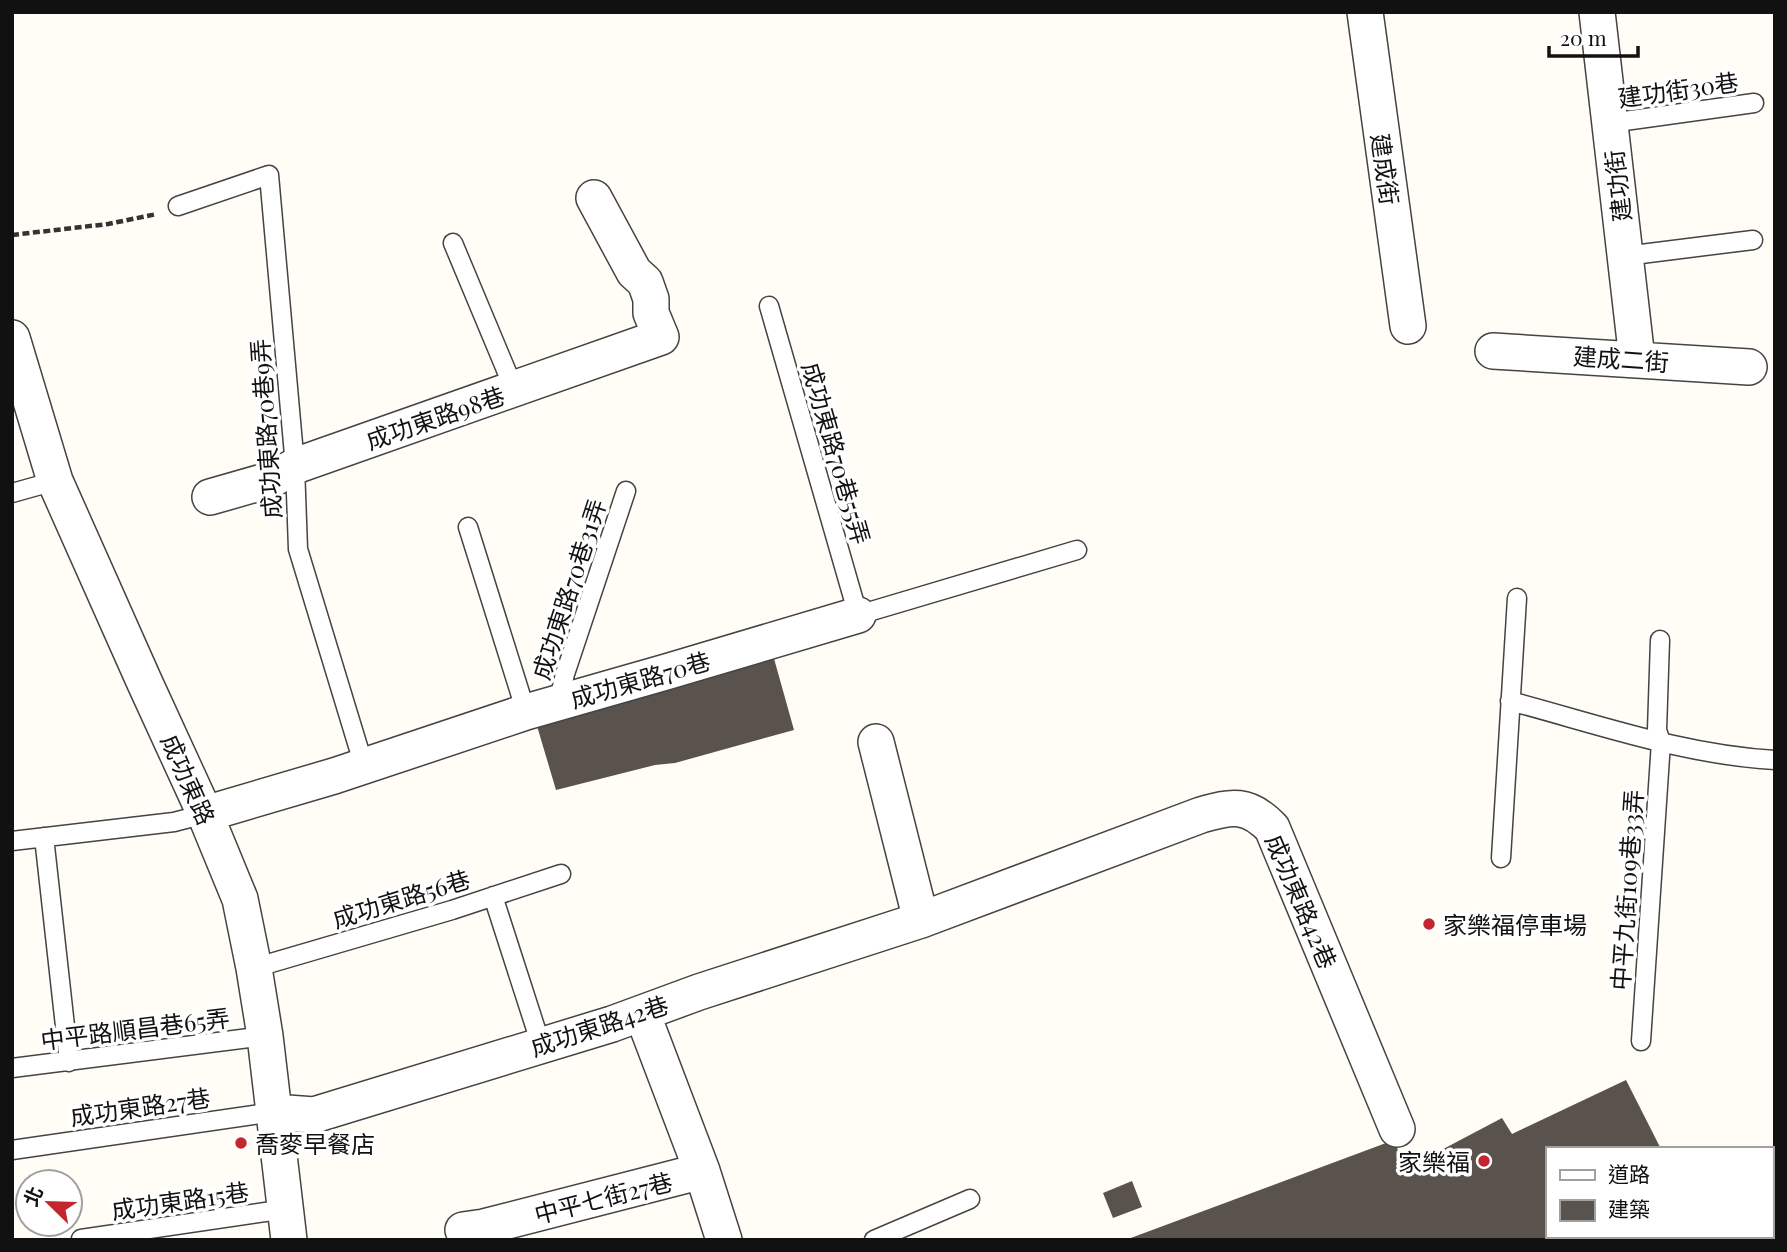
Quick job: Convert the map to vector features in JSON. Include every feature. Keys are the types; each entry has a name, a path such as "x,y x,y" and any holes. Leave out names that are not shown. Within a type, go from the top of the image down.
{"street":[{"name":"建成街","path":"1365,12 1408,326"},
{"name":"建功街","path":"1597,12 1637,359"},
{"name":"成功東路98巷","path":"209,497 272,479 295,466 661,337 651,313 652,299 645,282 634,272 593,198"},
{"name":"成功東路","path":"12,338 55,481 205,814 240,899 265,1036 287,1224"},
{"name":"建成二街","path":"1493,351 1749,367"},
{"name":"成功東路70巷","path":"205,814 364,766 542,707 858,615"},
{"path":"876,742 921,920"},
{"name":"成功東路42巷","path":"274,1112 314,1115 612,1024 699,992 921,920 1201,815 1227,808 1245,808 1272,828 1284,852 1397,1129"},
{"name":"中平七街27巷","path":"642,1013 702,1171 724,1240"},
{"name":"中平七街27巷","path":"463,1230 484,1227 702,1171"}],"lane":[{"name":"建功街30巷","path":"1610,123 1754,103"},
{"name":"成功東路70巷9弄","path":"178,206 269,175 295,466 298,549 364,766"},
{"path":"1625,256 1753,240"},
{"path":"453,243 514,389"},
{"name":"成功東路70巷55弄","path":"769,306 858,615"},
{"path":"12,493 55,481"},
{"name":"成功東路70巷31弄","path":"542,707 565,674 626,491"},
{"path":"468,527 542,707"},
{"name":"成功東路70巷","path":"858,615 1077,550"},
{"path":"1501,858 1517,598"},
{"name":"中平九街109巷33弄","path":"1641,1041 1661,742 1657,730 1660,640"},
{"path":"1510,701 1698,751 1739,758 1775,760"},
{"path":"12,841 174,822 205,814"},
{"path":"44,837 69,1062"},
{"name":"成功東路56巷","path":"254,968 452,910 561,874"},
{"path":"493,896 541,1045"},
{"name":"中平路順昌巷65弄","path":"12,1068 265,1036"},
{"name":"成功東路27巷","path":"12,1150 274,1112"},
{"path":"874,1240 970,1199"},
{"name":"成功東路15巷","path":"80,1239 287,1224"}],"path":[{"path":"12,235 107,224 158,214 178,206"}],"building":[{"path":"773,655 794,730 675,763 655,765 556,790 537,726"},
{"name":"家樂福","path":"1626,1080 1660,1147 1546,1147 1546,1238 1678,1238 1128,1239 1394,1140 1399,1153 1405,1151 1411,1166 1502,1118 1512,1134"},
{"path":"1132,1181 1142,1207 1113,1218 1103,1193"}],"place":[{"name":"家樂福停車場","path":"1429,924"},
{"name":"喬麥早餐店","path":"241,1143"},
{"name":"家樂福","path":"1484,1161"}]}
